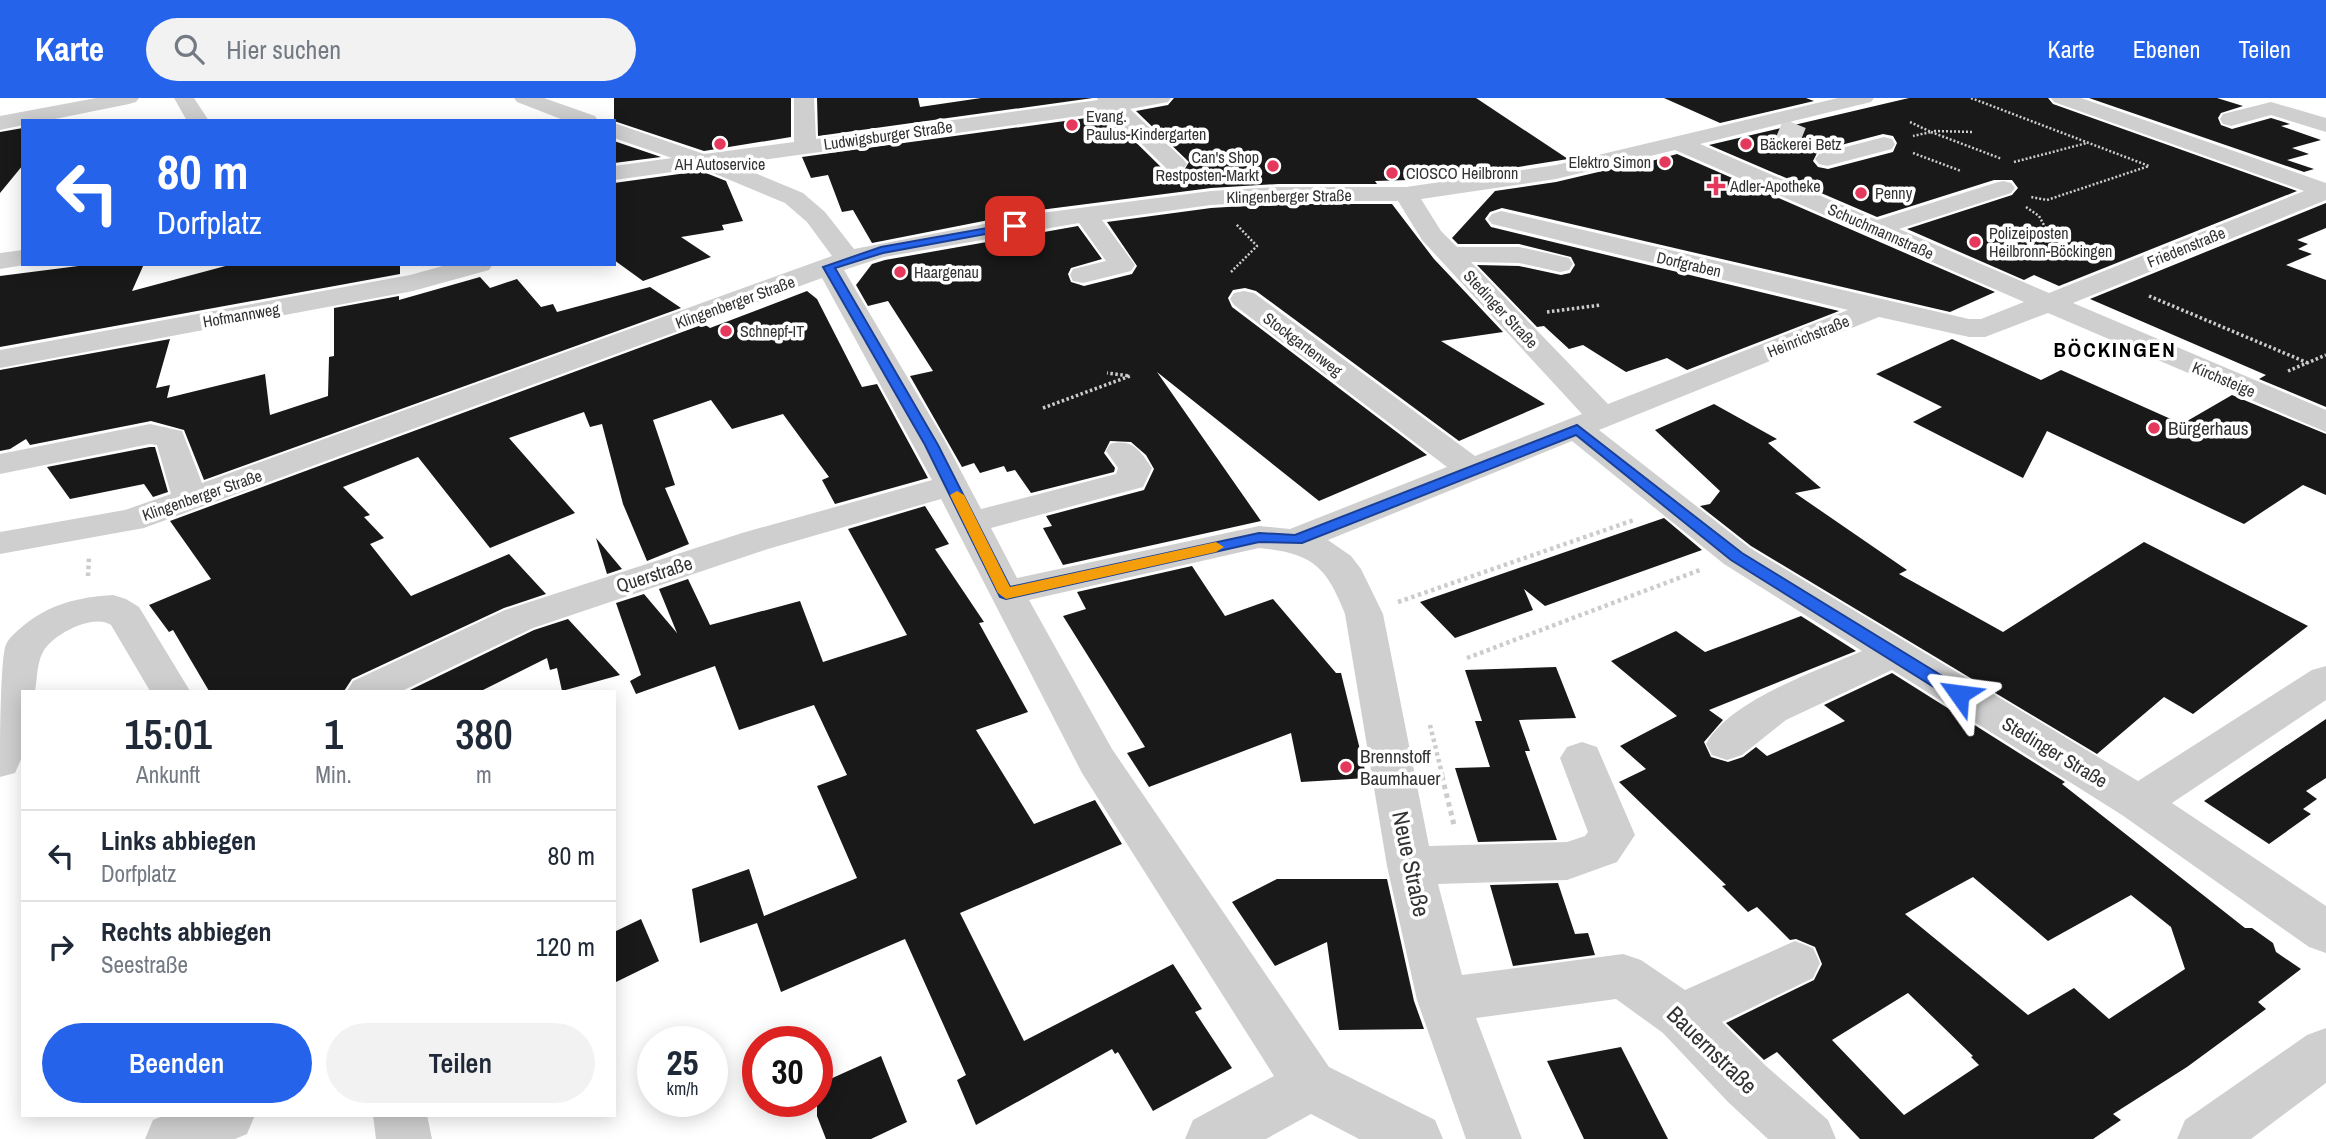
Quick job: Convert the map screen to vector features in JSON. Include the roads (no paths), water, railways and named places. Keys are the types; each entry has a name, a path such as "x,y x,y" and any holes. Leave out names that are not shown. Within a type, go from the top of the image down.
{"street":[{"path":"0,122 20,98"},
{"path":"0,122 129,98"},
{"path":"184,98 197,119"},
{"path":"524,98 582,119"},
{"path":"804,98 805,146"},
{"path":"997,98 1012,118"},
{"name":"Ludwigsburger Straße","path":"616,173 1012,118 1110,101 1161,98"},
{"name":"Klingenberger Straße","path":"0,544 132,520 838,263 881,250 1085,214 1211,198 1278,194 1406,194 1556,173 1678,143 1770,126 1864,98"},
{"path":"2062,98 2326,191"},
{"path":"1110,101 1175,164"},
{"path":"2231,119 2271,108 2326,125"},
{"path":"880,114 889,135"},
{"path":"616,131 703,161 794,198 816,217 1006,593 1097,761 1310,1085 1415,1139"},
{"name":"Schuchmannstraße","path":"1678,143 2045,303"},
{"path":"1826,153 1884,144"},
{"name":"Friedenstraße","path":"2045,303 2326,191"},
{"path":"1877,228 2013,192"},
{"name":"Stedinger Straße","path":"1406,194 1431,235 1508,317 1591,424 1675,506 1737,556 2138,803 2326,932"},
{"path":"1083,275 1122,265 1085,214"},
{"name":"Dorfgraben","path":"1501,219 1877,308"},
{"path":"1451,256 1508,253 1534,256 1560,264"},
{"path":"0,261 21,258"},
{"name":"Hofmannweg","path":"0,359 413,283 474,266"},
{"name":"Stockgartenweg","path":"1244,299 1472,470"},
{"path":"1877,308 1969,328 1985,328 2045,303"},
{"name":"Kirchsteige","path":"2045,303 2326,422"},
{"name":"Heinrichstraße","path":"1296,540 1877,308"},
{"path":"0,464 150,434 171,438 190,499"},
{"path":"972,522 1131,480 1135,468 1122,451"},
{"name":"Querstraße","path":"369,690 519,619 755,541 951,485"},
{"path":"1006,593 1259,537 1296,540"},
{"name":"Neue Straße","path":"1296,540 1316,548 1339,564 1381,603 1410,866 1443,1000 1494,1139"},
{"path":"0,761 24,647 53,621 86,609 113,608 125,616 169,690"},
{"path":"1727,744 1771,709 1892,653"},
{"path":"2138,803 2326,680"},
{"path":"1410,866 1567,861 1601,849 1612,835 1582,758"},
{"path":"1681,1016 1795,963"},
{"name":"Bauernstraße","path":"1443,1000 1623,975 1681,1016 1748,1084 1808,1139"},
{"path":"2205,1139 2326,1052"},
{"path":"1213,1139 1310,1085"},
{"path":"173,1139 222,1117"},
{"path":"400,1117 404,1139"}],"tunnel":[{"path":"1779,130 1811,143"}],"place":[{"name":"Evang. Paulus-Kindergarten","path":"1072,125"},
{"name":"AH Autoservice","path":"720,144"},
{"name":"Bäckerei Betz","path":"1746,144"},
{"name":"Elektro Simon","path":"1665,162"},
{"name":"Can's Shop Restposten-Markt","path":"1273,166"},
{"name":"CIOSCO Heilbronn","path":"1392,173"},
{"name":"Adler-Apotheke","path":"1716,186"},
{"name":"Penny","path":"1861,193"},
{"name":"Polizeiposten Heilbronn-Böckingen","path":"1975,242"},
{"name":"Haargenau","path":"900,272"},
{"name":"Schnepf-IT","path":"726,331"},
{"name":"Bürgerhaus","path":"2154,428"},
{"name":"Brennstoff Baumhauer","path":"1346,767"}],"district":[{"name":"BÖCKINGEN","path":"2115,350"}]}
